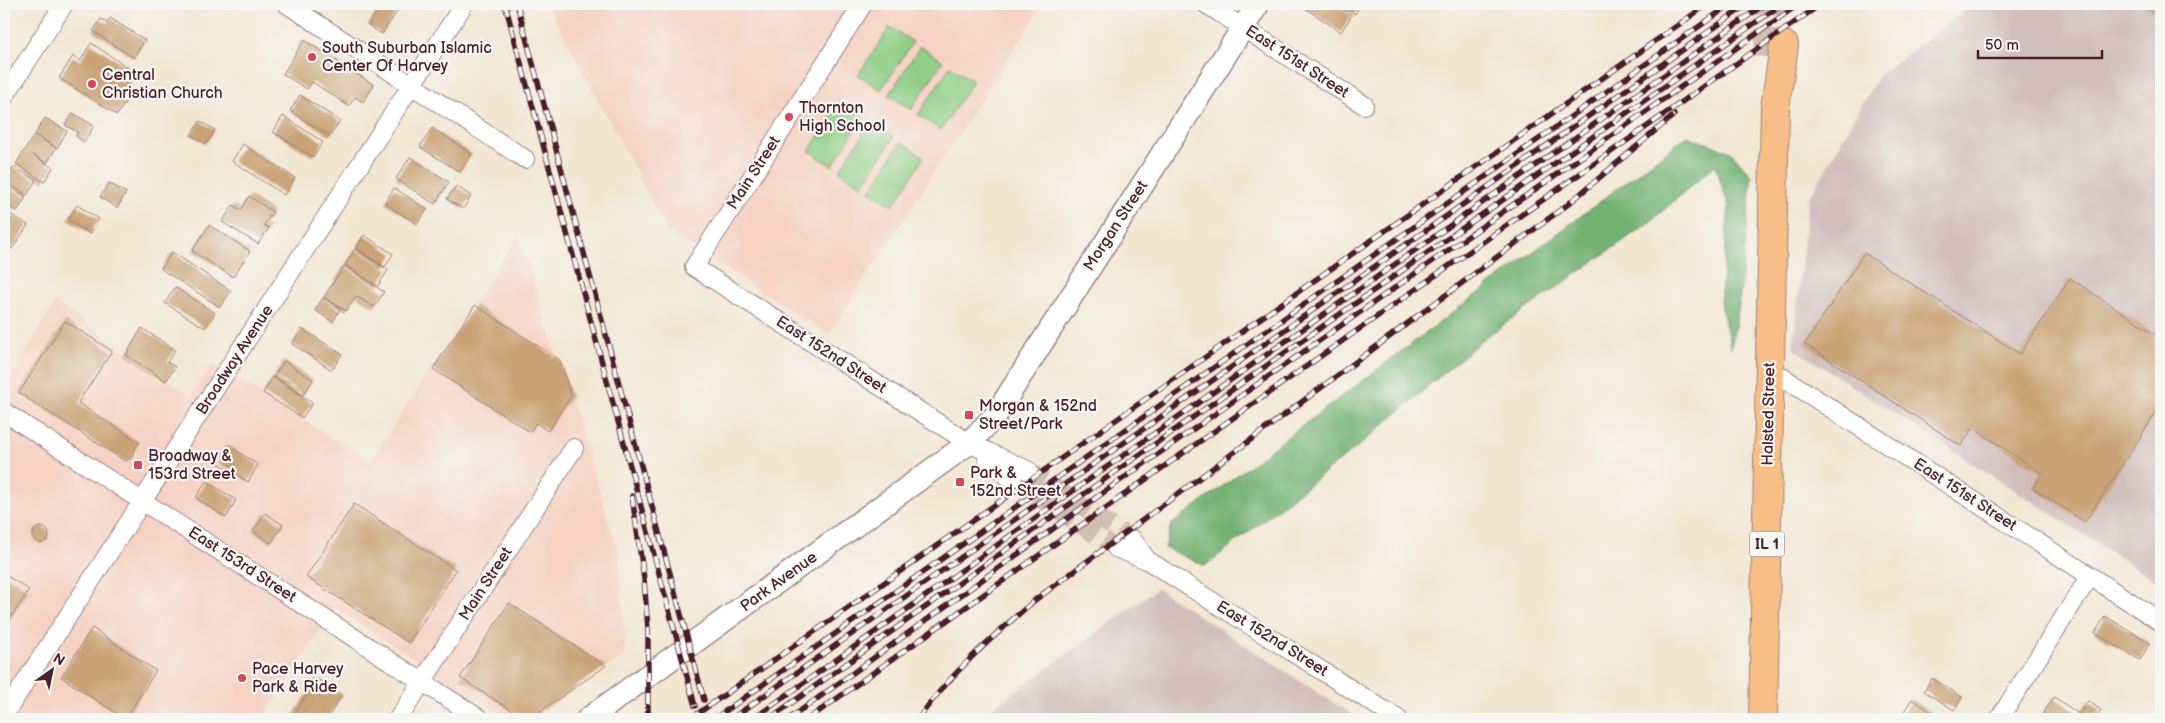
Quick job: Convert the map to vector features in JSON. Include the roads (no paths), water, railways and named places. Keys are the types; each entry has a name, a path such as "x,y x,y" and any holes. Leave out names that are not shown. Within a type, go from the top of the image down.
{"main road":[{"name":"Halsted Street","path":"1763,719 1776,51"}],"street":[{"path":"4,97 64,4"},
{"path":"287,4 525,159"},
{"name":"Broadway Avenue","path":"4,715 464,4"},
{"name":"Main Street","path":"694,267 863,4"},
{"name":"East 151st Street","path":"1206,4 1364,105"},
{"name":"Morgan Street","path":"969,443 995,416 1258,4"},
{"name":"East 152nd Street","path":"694,267 969,443 1013,480"},
{"name":"East 151st Street","path":"1770,369 2161,622"},
{"name":"East 153rd Street","path":"4,412 480,719"},
{"name":"East 152nd Street","path":"969,443 1029,471"},
{"name":"Park Avenue","path":"588,719 969,443"},
{"name":"Main Street","path":"398,719 574,448"},
{"name":"East 152nd Street","path":"1132,539 1147,560"},
{"name":"East 152nd Street","path":"1116,548 1147,560 1398,719"},
{"path":"1999,719 2090,576"}],"tunnel":[{"path":"1768,57 1770,4"},
{"path":"1029,471 1132,539"},
{"path":"1013,481 1116,548"}],"railway":[{"path":"505,4 695,706"},
{"path":"517,4 704,700"},
{"path":"690,719 1708,4"},
{"path":"714,719 1731,4"},
{"path":"731,719 1748,4"},
{"path":"753,719 1094,476 1765,4"},
{"path":"769,719 1105,479 1782,4"},
{"path":"789,719 1111,487 1799,4"},
{"path":"808,719 1821,4"},
{"path":"918,719 958,671 1035,600 1567,205 1674,115"},
{"path":"632,496 644,579 648,629 648,719"}],"place":[{"name":"South Suburban Islamic Center Of Harvey","path":"312,57"},
{"name":"Central Christian Church","path":"92,84"},
{"name":"Thornton High School","path":"789,117"},
{"name":"Morgan & 152nd Street/Park","path":"969,415"},
{"name":"Broadway & 153rd Street","path":"138,465"},
{"name":"Park & 152nd Street","path":"960,482"},
{"name":"Pace Harvey Park & Ride","path":"242,678"}]}
